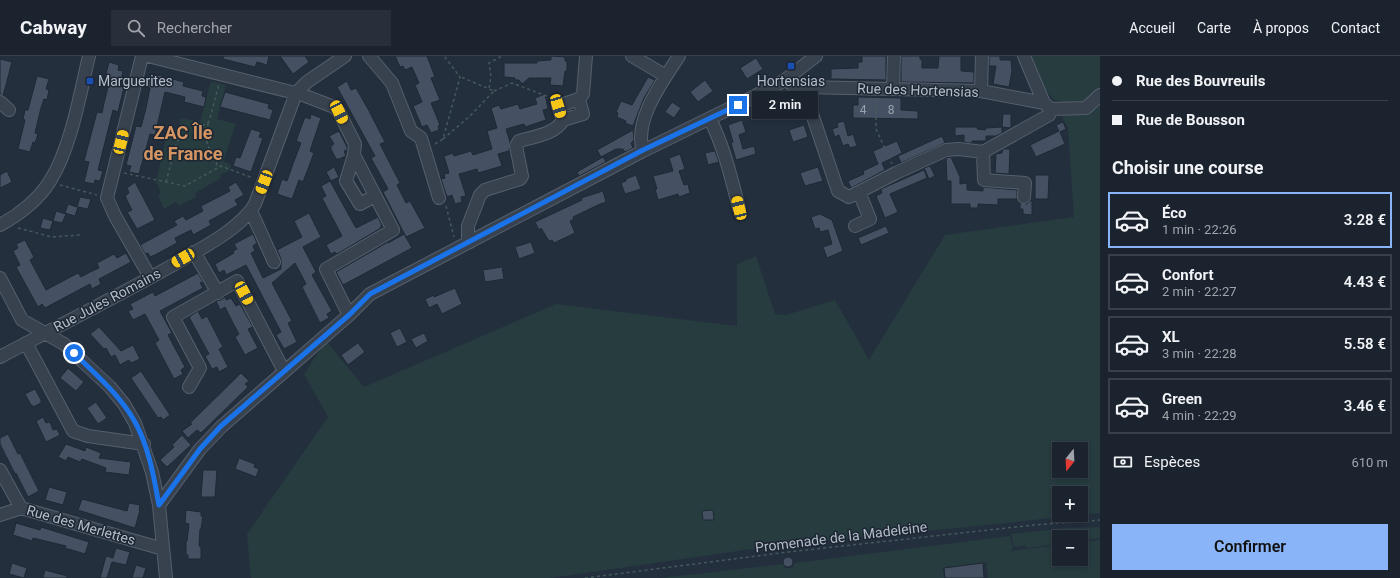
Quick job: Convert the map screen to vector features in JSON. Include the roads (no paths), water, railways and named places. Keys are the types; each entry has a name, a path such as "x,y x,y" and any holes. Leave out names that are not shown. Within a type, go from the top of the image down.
{"street":[{"path":"1,224 10,220 34,200 50,182 62,159 76,111 89,56"},
{"path":"142,56 107,198 115,216 150,277"},
{"path":"148,56 182,60 221,74 303,95 334,107 339,112 355,144 354,155 346,181 360,204 375,196"},
{"path":"369,56 392,83 411,131 421,138 439,198"},
{"path":"470,242 468,237 468,226 480,195 485,190 520,179 522,176 516,146 517,143 519,141 554,130 560,125 562,120 558,106 579,99 583,94 586,56"},
{"path":"632,56 666,76"},
{"path":"643,150 642,136 646,112 679,56"},
{"path":"159,505 200,449 221,426 349,315 370,294 643,150 710,119 785,80 816,56"},
{"path":"893,88 894,56"},
{"path":"981,91 982,56"},
{"path":"804,87 838,192 849,197 946,150 983,152 1049,115 1048,106 1024,56"},
{"name":"Rue Jules Romains","path":"0,357 150,277 239,224 251,211 264,182 296,94 307,82 341,57"},
{"name":"Rue des Hortensias","path":"785,80 793,85 804,87 981,91 1048,106 1086,108 1100,95"},
{"path":"562,120 583,114 579,99"},
{"path":"0,102 10,110"},
{"path":"710,119 718,135 726,158 739,208"},
{"path":"983,152 984,180 1025,183 1024,197"},
{"path":"349,315 326,268 393,230 354,155"},
{"path":"855,226 870,219 859,192"},
{"path":"251,211 274,262"},
{"path":"194,252 218,292"},
{"path":"0,278 22,320 64,344 110,388 124,404 136,423 152,472 159,505 166,578"},
{"path":"189,387 200,368 173,317 237,281 284,371"},
{"path":"26,343 73,430 88,436 144,444"},
{"path":"0,470 21,508"},
{"name":"Rue des Merlettes","path":"0,515 21,508 163,549"}],"place":[{"name":"Hortensias","path":"791,66"},
{"name":"Marguerites","path":"90,81"}],"district":[{"name":"ZAC Île de France","path":"183,142"}]}
